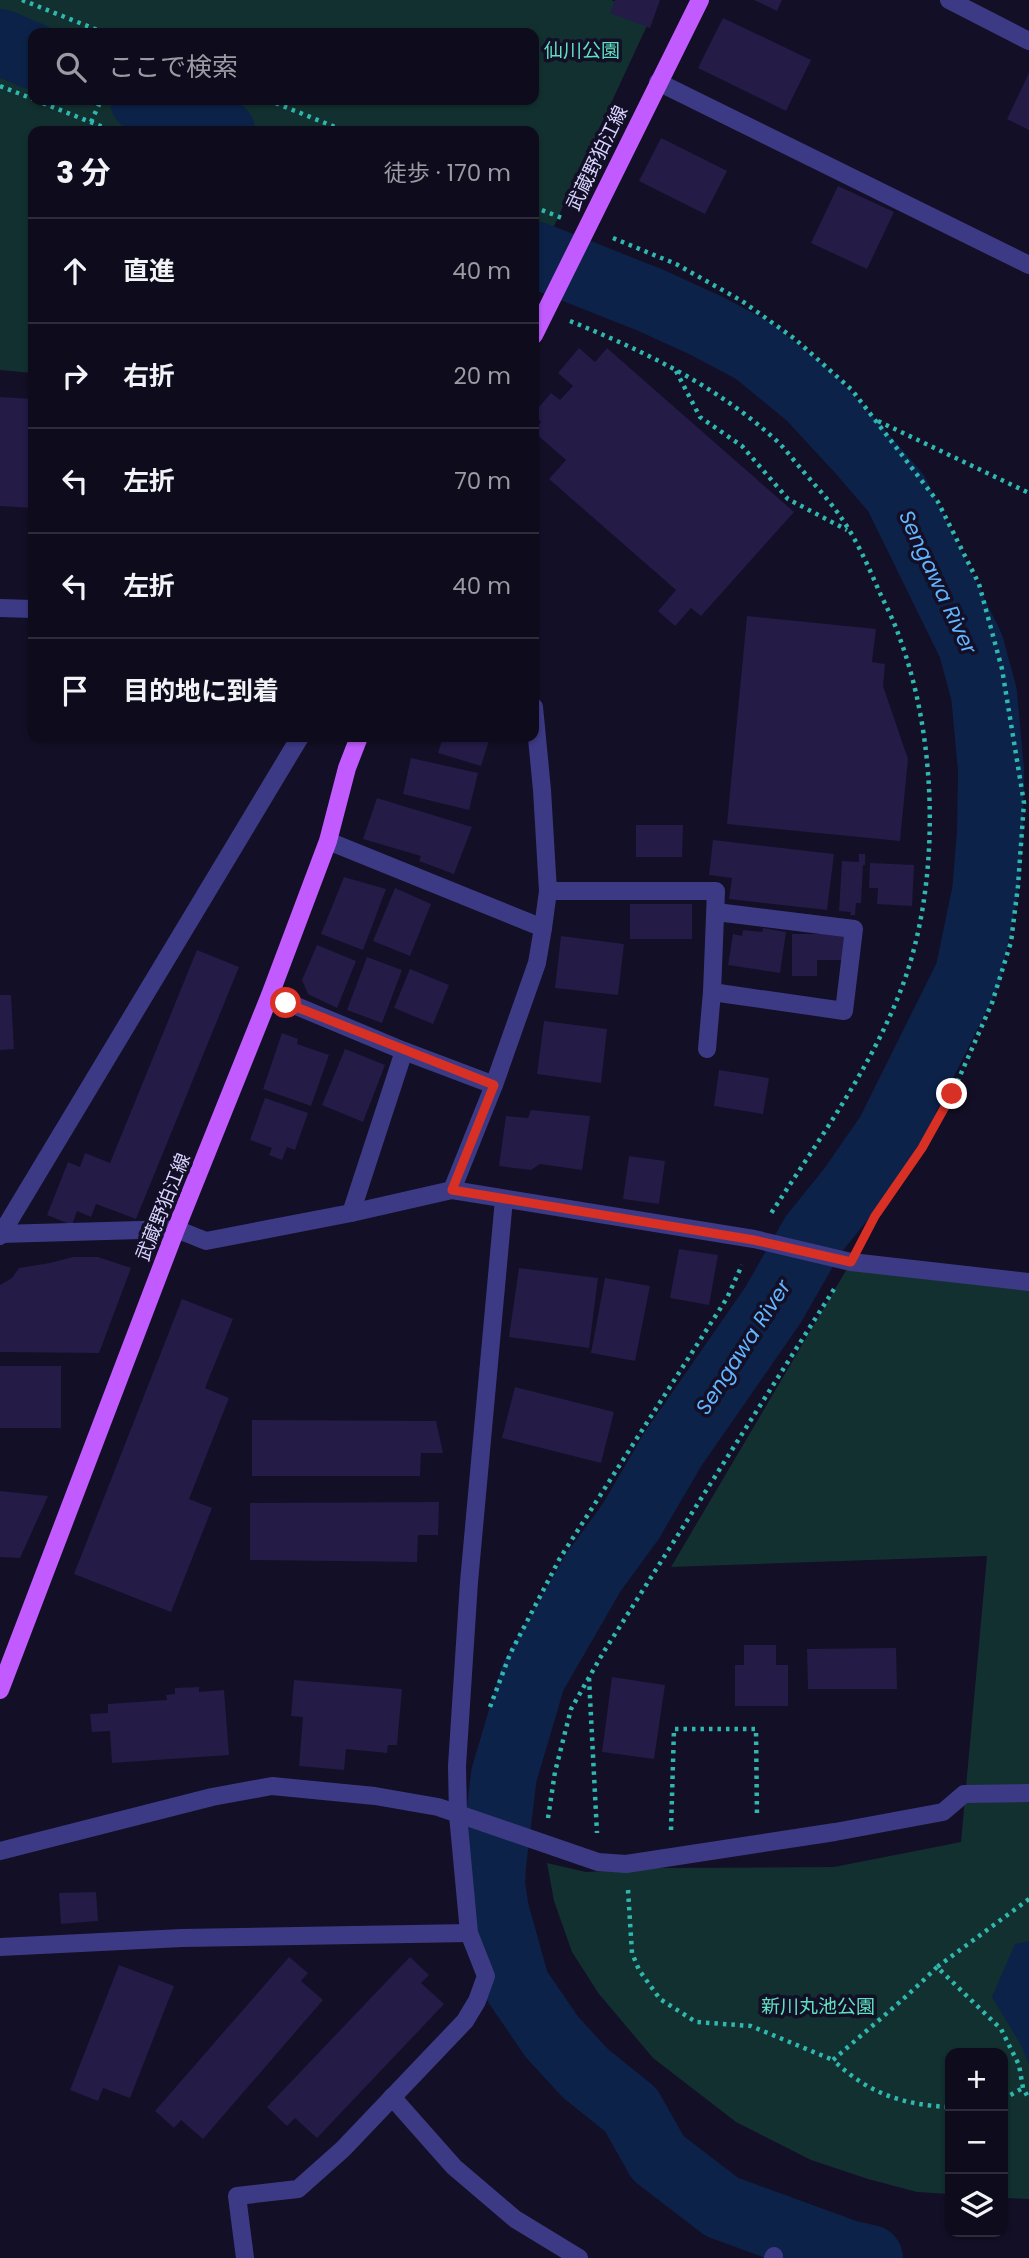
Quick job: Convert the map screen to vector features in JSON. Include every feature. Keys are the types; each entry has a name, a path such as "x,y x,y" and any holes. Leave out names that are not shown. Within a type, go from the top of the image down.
{"main road":[{"name":"武蔵野狛江線","path":"539,325 700,0"},
{"name":"武蔵野狛江線","path":"1,1685 176,1229 270,995 328,841 347,768 357,742"}],"street":[{"path":"949,0 1029,41"},
{"path":"658,82 1029,265"},
{"path":"0,608 28,608"},
{"path":"0,1235 297,742"},
{"path":"452,1190 494,1085 537,963 548,891 537,742"},
{"path":"328,841 543,928"},
{"path":"548,891 716,891 707,1049"},
{"path":"712,992 844,1011 854,929 716,912"},
{"path":"270,995 494,1085"},
{"path":"351,1213 404,1051"},
{"path":"0,1235 176,1229 206,1241 452,1190 754,1240 851,1262 1029,1282"},
{"path":"245,2258 237,2196 298,2189 343,2149 466,2021 486,1976 469,1933 458,1815 457,1766 462,1676 504,1199"},
{"path":"0,1851 212,1797 272,1786 374,1796 438,1807 598,1862 626,1864 835,1832 943,1812 964,1794 1029,1793"},
{"path":"0,1947 182,1938 469,1933"},
{"path":"392,2097 454,2166 515,2220 579,2258"}],"path":[{"path":"22,0 92,28"},
{"path":"0,86 28,97"},
{"path":"49,105 101,126"},
{"path":"92,122 99,105"},
{"path":"280,105 333,126"},
{"path":"545,1842 555,1772 571,1709 851,1262 875,1216 922,1148 952,1094 992,1003 1011,942 1024,803 1002,668 979,584 938,502 875,419 842,381 795,339 742,301 676,264 586,228"},
{"path":"488,1716 510,1654 560,1558 727,1298 754,1240 869,1060 902,987 921,918 930,845 928,778 918,704 900,637 863,554 835,509 778,443 724,400 676,370 618,341 546,311"},
{"path":"676,370 700,417 742,446 788,499 849,531"},
{"path":"875,419 1029,493"},
{"path":"589,1677 598,1862"},
{"path":"670,1857 674,1729 756,1729 759,1842"},
{"path":"626,1864 632,1953 639,1970 660,1999 696,2022 751,2026 833,2060 881,2095 929,2106 945,2107"},
{"path":"833,2060 905,1999 937,1967 1029,1899"},
{"path":"937,1967 1001,2029 1018,2065 1023,2088 1029,2099"},
{"path":"1008,2096 1023,2088"}],"green space":[{"name":"仙川公園","path":"0,0 611,0 652,15 539,258 539,126 28,126 28,373 0,370"},
{"name":"新川丸池公園","path":"851,1262 1029,1282 1029,2199 1008,2198 1008,2048 945,2048 945,2194 917,2192 811,2160 736,2122 653,2058 599,1994 572,1952 554,1901 547,1863 586,1872 655,1868 834,1867 961,1842 987,1556 671,1567"}],"water":[{"path":"1029,1941 1029,2065 1021,2045 992,1997 1015,1944"}],"building":[{"path":"615,0 660,0 650,28 610,13"},
{"path":"754,0 782,0 777,11"},
{"path":"723,18 811,60 786,111 698,68"},
{"path":"1029,73 1029,130 1007,119"},
{"path":"661,138 727,171 705,214 639,181"},
{"path":"838,186 894,212 867,269 811,243"},
{"path":"579,348 595,362 607,348 794,512 701,616 691,608 675,626 658,611 676,590 549,479 566,460 539,436 539,407 551,393 560,400 573,386 558,373"},
{"path":"0,397 28,399 28,508 0,506"},
{"path":"747,616 876,629 872,662 885,664 883,686 908,759 900,841 727,824"},
{"path":"441,742 488,742 481,766 438,753"},
{"path":"411,758 478,773 469,810 403,794"},
{"path":"377,798 472,827 454,874 419,861 421,856 363,839"},
{"path":"636,825 683,825 682,857 636,857"},
{"path":"713,840 834,854 827,910 729,899 732,878 709,875"},
{"path":"859,854 865,854 861,903 856,903 855,915 850,915 851,912 839,911 842,861 859,862"},
{"path":"870,863 914,865 912,906 877,904 878,888 869,888"},
{"path":"344,877 386,889 363,950 321,934"},
{"path":"395,888 431,904 410,956 373,941"},
{"path":"630,904 692,904 692,939 630,939"},
{"path":"763,928 786,932 780,973 728,965 733,934 742,936 743,930 762,932"},
{"path":"792,934 845,934 844,960 817,960 817,976 792,976"},
{"path":"561,936 624,944 618,995 555,988"},
{"path":"317,945 356,961 337,1008 308,994 302,980"},
{"path":"197,950 239,967 136,1219 96,1204 91,1217 77,1211 72,1225 47,1215 68,1162 80,1167 85,1153 110,1163"},
{"path":"367,957 402,970 382,1023 347,1010"},
{"path":"410,969 449,985 433,1024 394,1008"},
{"path":"0,995 11,995 14,1049 0,1050"},
{"path":"544,1021 607,1029 601,1083 537,1074"},
{"path":"282,1033 298,1039 297,1044 329,1055 311,1106 263,1089"},
{"path":"345,1049 385,1065 363,1122 322,1105"},
{"path":"719,1070 769,1078 763,1114 714,1106"},
{"path":"265,1098 308,1113 295,1150 287,1147 282,1160 269,1155 272,1148 250,1140"},
{"path":"531,1110 590,1116 582,1170 540,1164 531,1170 499,1166 506,1116 528,1118"},
{"path":"629,1156 665,1161 659,1204 623,1199"},
{"path":"679,1249 718,1255 709,1305 670,1298"},
{"path":"73,1257 98,1257 131,1268 99,1353 0,1352 0,1285 12,1278 19,1268"},
{"path":"519,1268 598,1278 589,1348 509,1337"},
{"path":"605,1278 650,1286 635,1361 591,1353"},
{"path":"182,1299 233,1319 205,1388 229,1398 189,1499 212,1508 171,1612 74,1574"},
{"path":"0,1366 61,1366 61,1428 0,1428"},
{"path":"515,1387 614,1412 601,1463 502,1438"},
{"path":"252,1420 436,1421 443,1453 421,1453 420,1476 252,1476"},
{"path":"0,1491 48,1496 20,1558 0,1557"},
{"path":"439,1502 438,1535 418,1535 417,1562 250,1560 250,1503"},
{"path":"744,1645 776,1645 776,1665 788,1665 788,1706 735,1706 735,1665 744,1665"},
{"path":"896,1648 897,1689 808,1689 807,1649"},
{"path":"612,1677 665,1685 654,1759 602,1752"},
{"path":"294,1680 402,1689 397,1745 388,1745 387,1753 346,1749 344,1770 299,1766 303,1717 291,1716"},
{"path":"199,1687 199,1692 224,1690 229,1755 112,1763 110,1731 92,1732 90,1714 108,1713 108,1704 167,1700 166,1695 175,1694 175,1688"},
{"path":"96,1892 98,1921 61,1924 59,1893"},
{"path":"289,1957 308,1973 301,1981 323,2000 203,2139 181,2120 174,2128 155,2111"},
{"path":"410,1957 429,1975 421,1983 444,2004 317,2138 295,2118 287,2126 267,2107"},
{"path":"119,1965 174,1986 130,2098 103,2088 98,2101 70,2090"}],"waterway":[{"name":"Sengawa River","path":"0,42 28,54"},
{"name":"Sengawa River","path":"156,105 209,126"},
{"name":"Sengawa River","path":"539,256 707,326 754,351 810,397 896,493 971,646 984,694 991,770 990,833 985,892 968,974 889,1133 851,1188 813,1235 773,1305 673,1449 631,1521 593,1573 533,1677 504,1775 493,1865 492,1884 496,1911 517,1986 552,2037 585,2073 631,2110 658,2158 722,2207 848,2253 870,2258"}],"route":[{"path":"286,1003 494,1085 452,1190 754,1240 851,1262 875,1216 922,1148 952,1094"}]}
